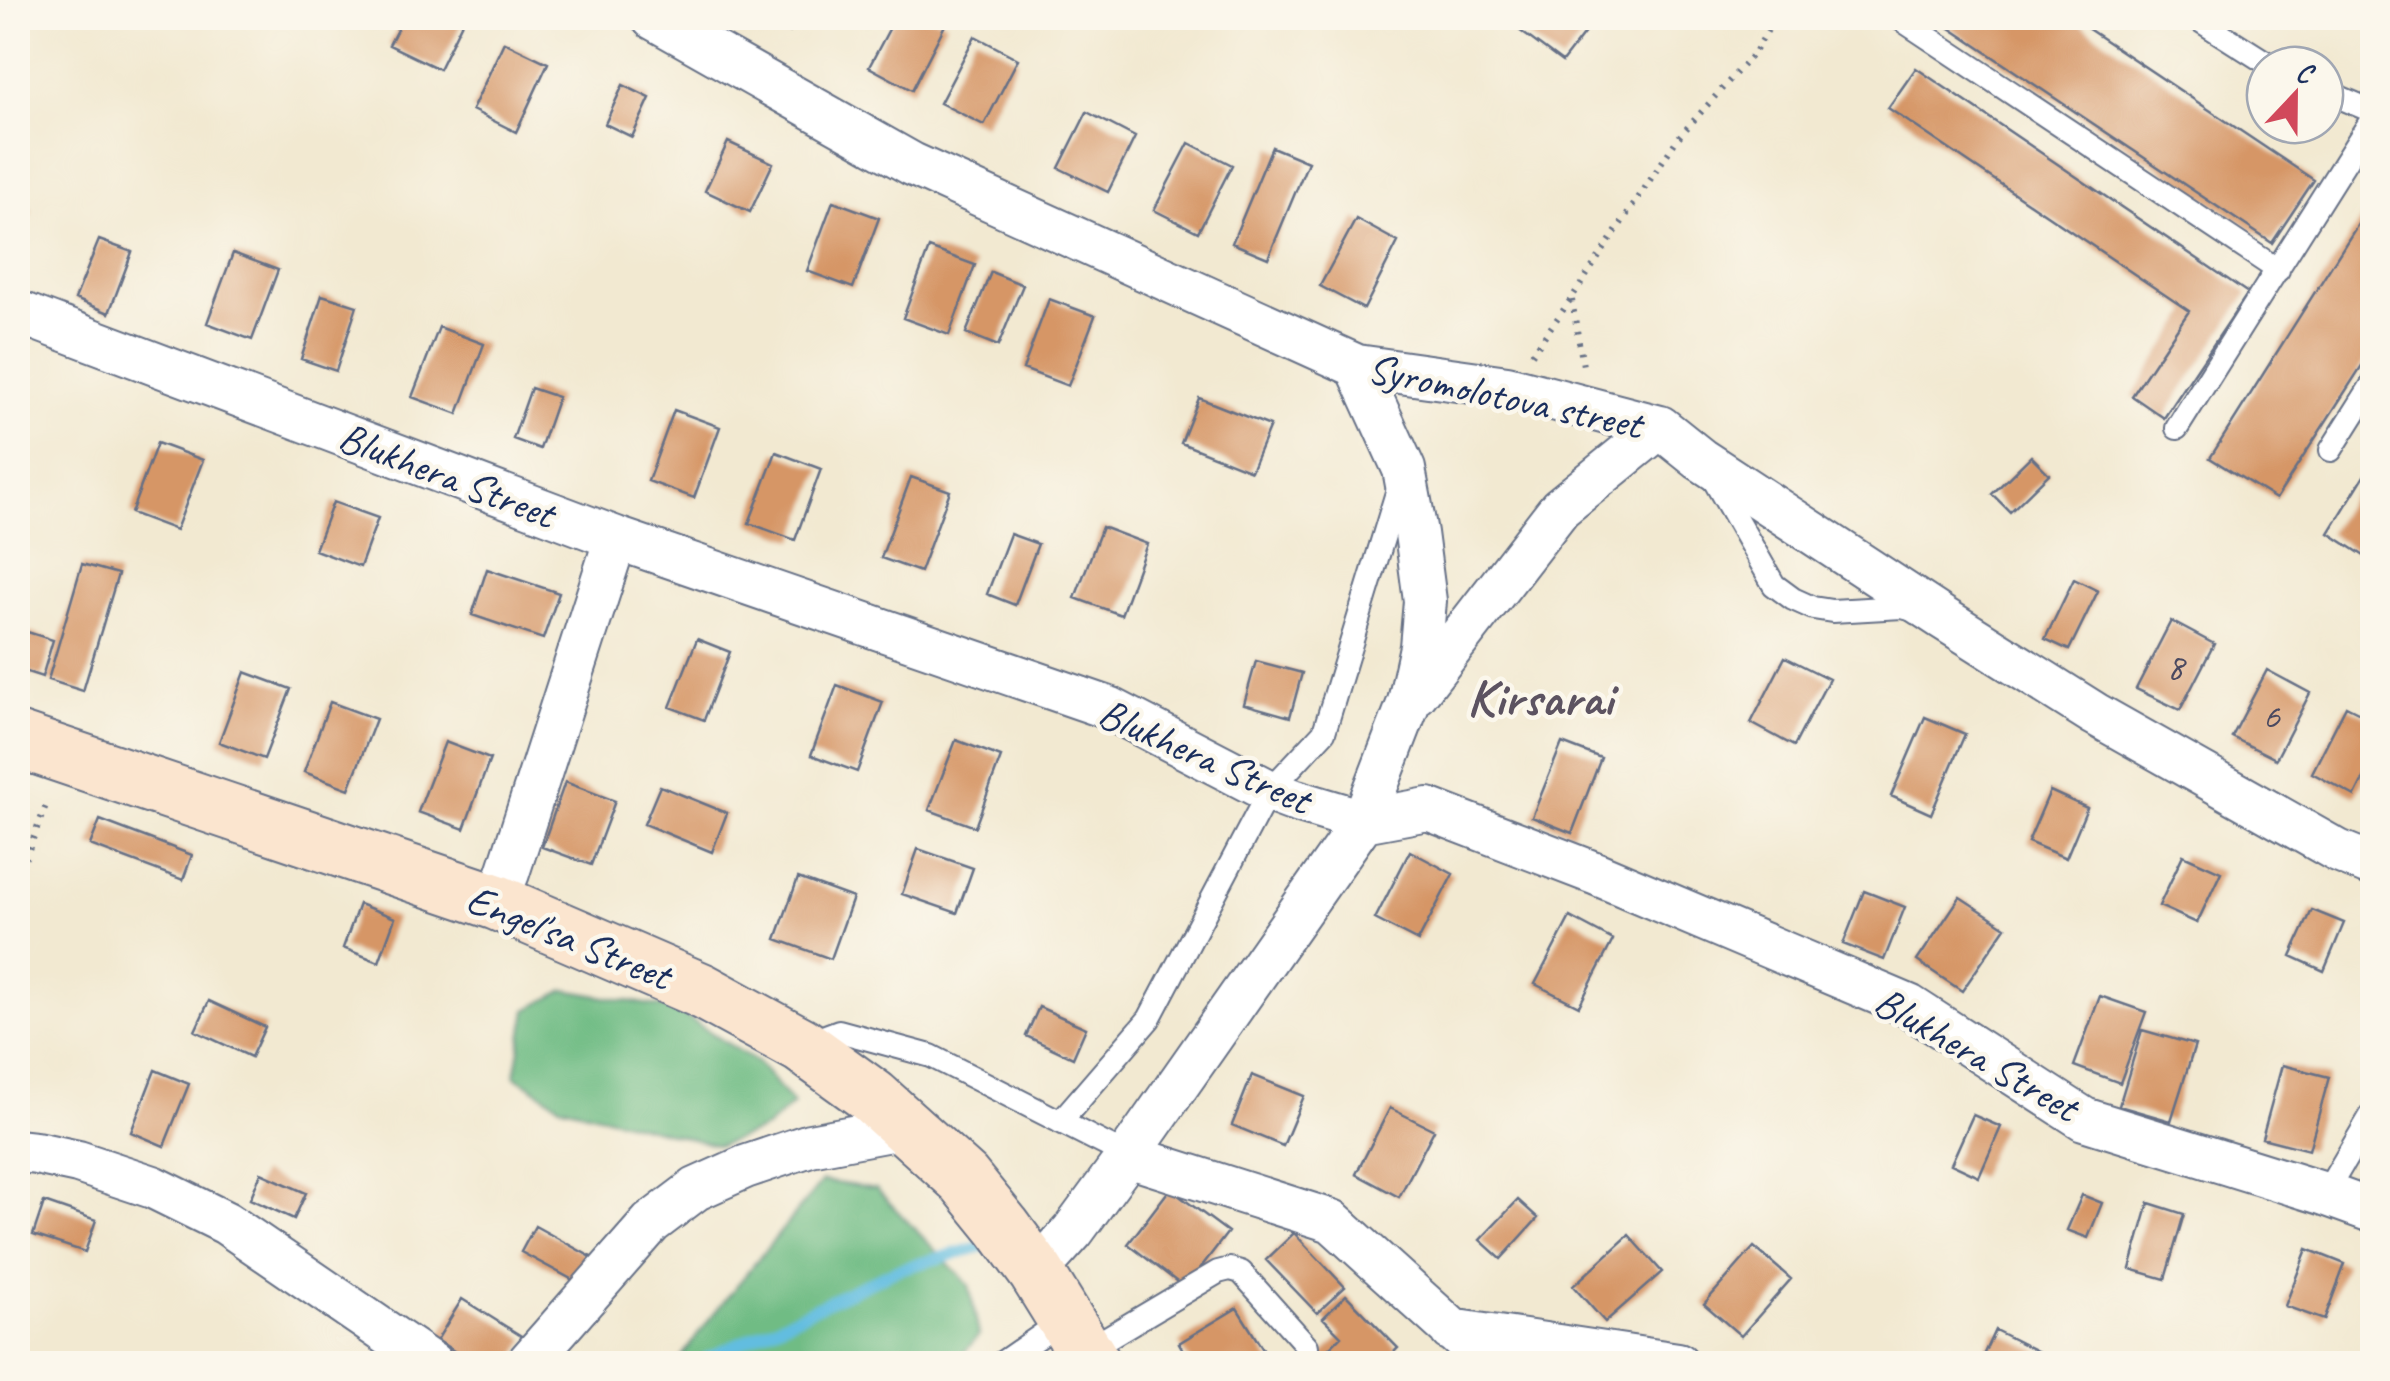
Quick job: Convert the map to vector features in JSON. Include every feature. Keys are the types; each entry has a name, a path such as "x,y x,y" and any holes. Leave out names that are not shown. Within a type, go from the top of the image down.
{"main road":[{"name":"Engel'sa Street","path":"41,748 496,902 700,990 801,1045 873,1097 964,1179 1036,1272 1081,1345"}],"street":[{"name":"Syromolotova street","path":"654,18 912,164 1357,366 1508,387 1660,426 1700,459 2095,714 2338,851 2372,865"},
{"name":"Blukhera Street","path":"18,312 616,538 1110,708 1293,800 1363,821 1428,809 1563,861 1909,1006 2084,1118 2372,1211"},
{"path":"1036,1272 1073,1231 1128,1156 1363,821 1410,702 1425,601 1416,533 1404,469 1357,366"},
{"path":"1410,702 1560,508 1660,426"},
{"path":"496,902 616,538"},
{"path":"527,1364 651,1223 696,1190 745,1167 810,1146 906,1127"},
{"path":"18,1151 78,1162 153,1187 226,1223 432,1364"},
{"path":"1128,1156 1332,1222 1490,1364"},
{"path":"1450,1329 1611,1359 1678,1364"}],"lane":[{"path":"1899,18 2278,270"},
{"path":"2196,18 2245,49"},
{"path":"2345,100 2372,111"},
{"path":"2177,428 2372,119"},
{"path":"2331,450 2372,386"},
{"path":"1700,459 1774,585 1793,600 1832,611 1902,607 1941,618"},
{"path":"1060,1122 1149,1019 1269,791 1324,732 1404,469"},
{"path":"801,1045 839,1031 931,1056 1128,1156"},
{"path":"2326,1194 2372,1114"},
{"path":"1000,1364 1081,1345 1230,1268 1240,1272 1307,1346"}],"path":[{"path":"1508,387 1572,299 1678,138 1754,52 1775,18"},
{"path":"1572,299 1589,408"},
{"path":"18,878 41,748"}],"green space":[{"path":"565,990 674,1009 758,1063 793,1104 766,1128 719,1146 560,1105 515,1076 527,1010"},
{"path":"822,1181 876,1189 969,1285 979,1335 955,1363 677,1363 712,1316"}],"building":[{"path":"403,18 464,18 439,69 389,45"},
{"path":"761,18 797,18 790,32"},
{"path":"895,18 936,18 946,23 912,90 869,67"},
{"path":"1503,18 1567,18 1586,31 1562,62"},
{"path":"1935,18 2072,18 2245,134 2245,145 2262,145 2314,180 2272,243"},
{"path":"975,36 1018,59 984,125 940,103"},
{"path":"504,42 548,63 516,132 472,110"},
{"path":"1916,68 2248,293 2164,418 2132,396 2189,311 1888,108"},
{"path":"623,85 650,98 632,137 605,124"},
{"path":"1087,112 1135,137 1108,192 1059,168"},
{"path":"728,142 773,163 750,212 705,191"},
{"path":"1189,143 1232,165 1198,232 1154,210"},
{"path":"1272,147 1308,162 1268,258 1232,243"},
{"path":"833,201 879,218 853,288 807,271"},
{"path":"2372,202 2372,350 2276,499 2210,458"},
{"path":"18,204 32,210 18,248"},
{"path":"1356,219 1398,242 1364,309 1320,286"},
{"path":"99,240 132,252 109,313 75,299"},
{"path":"929,248 975,265 949,335 903,318"},
{"path":"233,253 278,270 252,340 207,323"},
{"path":"991,272 1023,285 998,346 966,333"},
{"path":"322,295 357,306 336,371 301,359"},
{"path":"1049,299 1095,316 1068,386 1023,369"},
{"path":"439,327 484,344 458,414 412,397"},
{"path":"531,388 558,397 540,449 513,439"},
{"path":"1199,398 1270,426 1251,471 1181,443"},
{"path":"674,410 720,427 694,498 648,481"},
{"path":"157,443 203,460 176,530 131,513"},
{"path":"776,452 821,469 795,540 749,523"},
{"path":"2031,456 2049,474 2010,512 1992,494"},
{"path":"2372,463 2372,561 2329,533"},
{"path":"911,477 950,491 920,572 881,558"},
{"path":"333,502 378,518 360,567 315,550"},
{"path":"1102,527 1147,544 1121,615 1075,598"},
{"path":"1010,534 1038,544 1015,605 987,594"},
{"path":"82,564 118,574 83,691 48,680"},
{"path":"487,569 559,593 543,639 472,615"},
{"path":"2074,579 2098,591 2069,650 2045,639"},
{"path":"2171,621 2214,644 2180,710 2136,689"},
{"path":"18,629 53,640 42,677 18,669"},
{"path":"697,639 730,652 704,720 670,707"},
{"path":"1785,657 1829,679 1794,746 1751,723"},
{"path":"1256,661 1302,673 1290,717 1244,704"},
{"path":"2267,670 2310,693 2276,759 2232,737"},
{"path":"245,672 291,689 264,759 219,742"},
{"path":"837,685 883,702 857,772 811,755"},
{"path":"330,702 376,719 349,789 304,772"},
{"path":"2346,706 2372,719 2372,762 2355,796 2312,773"},
{"path":"1925,717 1965,734 1931,814 1891,796"},
{"path":"956,740 1001,757 975,827 929,810"},
{"path":"445,742 490,759 464,829 418,812"},
{"path":"1562,743 1601,758 1572,833 1532,817"},
{"path":"565,782 615,801 591,865 542,847"},
{"path":"660,786 727,813 712,852 644,824"},
{"path":"2050,791 2087,808 2066,858 2028,842"},
{"path":"100,820 192,855 183,880 90,845"},
{"path":"918,849 973,868 957,913 902,894"},
{"path":"1410,851 1453,874 1418,941 1375,919"},
{"path":"2183,855 2221,872 2197,923 2159,906"},
{"path":"798,878 853,898 831,959 776,939"},
{"path":"1864,891 1905,907 1884,960 1843,944"},
{"path":"1960,897 2006,927 1962,991 1917,961"},
{"path":"359,904 395,918 379,962 343,948"},
{"path":"2312,910 2344,923 2324,971 2291,956"},
{"path":"1570,917 1613,940 1579,1006 1535,984"},
{"path":"2100,996 2146,1012 2120,1083 2074,1066"},
{"path":"209,1001 265,1027 251,1057 195,1031"},
{"path":"1039,1007 1086,1028 1073,1058 1026,1036"},
{"path":"2142,1030 2195,1045 2171,1121 2119,1106"},
{"path":"2282,1065 2329,1077 2309,1150 2262,1138"},
{"path":"155,1070 189,1084 164,1146 131,1132"},
{"path":"1252,1075 1304,1096 1283,1146 1232,1125"},
{"path":"1390,1108 1434,1130 1399,1197 1356,1174"},
{"path":"1973,1115 2001,1127 1979,1177 1951,1164"},
{"path":"261,1173 306,1193 294,1219 250,1199"},
{"path":"1170,1189 1228,1232 1185,1288 1128,1244"},
{"path":"2082,1195 2102,1203 2088,1238 2067,1230"},
{"path":"1518,1200 1538,1218 1501,1259 1480,1240"},
{"path":"44,1202 96,1220 85,1252 33,1235"},
{"path":"2149,1203 2184,1214 2165,1279 2130,1269"},
{"path":"535,1226 602,1263 588,1288 521,1252"},
{"path":"1294,1233 1345,1287 1317,1313 1266,1260"},
{"path":"1629,1235 1662,1272 1605,1322 1573,1286"},
{"path":"1754,1247 1791,1279 1741,1336 1704,1304"},
{"path":"2307,1249 2345,1264 2324,1320 2285,1306"},
{"path":"1346,1295 1398,1348 1382,1364 1313,1364 1341,1336 1323,1318"},
{"path":"462,1299 526,1339 511,1364 474,1364 437,1340"},
{"path":"1237,1308 1272,1364 1191,1364 1179,1343"},
{"path":"1995,1330 2039,1352 2033,1364 1979,1364"}],"waterway":[{"path":"703,1364 706,1359 896,1270 983,1246"}],"district":[{"name":"Kirsarai","path":"1540,697"}]}
